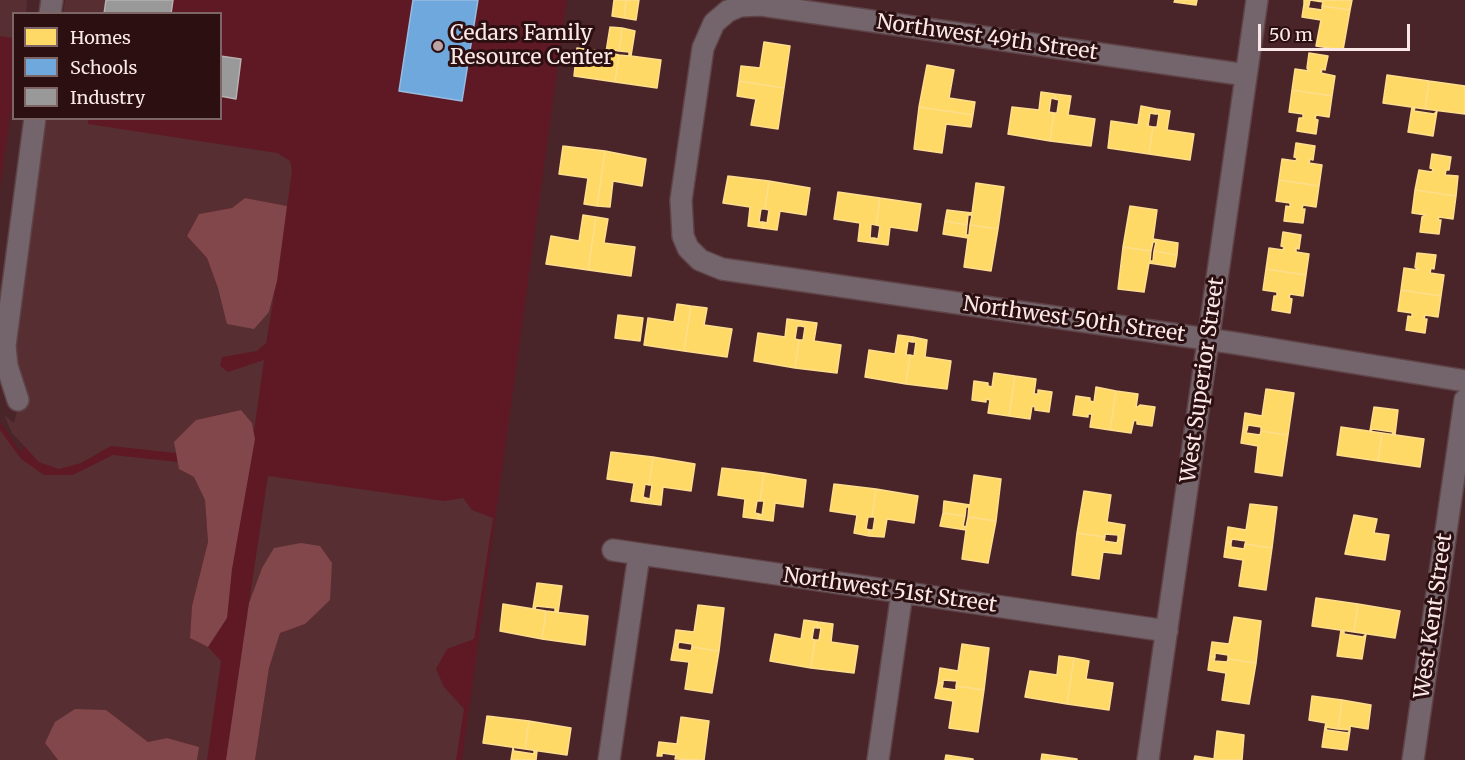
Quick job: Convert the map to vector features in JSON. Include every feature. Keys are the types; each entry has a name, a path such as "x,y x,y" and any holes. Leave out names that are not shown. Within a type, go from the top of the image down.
{"street":[{"name":"West Superior Street","path":"1148,760 1257,0"},
{"name":"Northwest 49th Street","path":"688,248 681,225 681,200 703,48 711,28 728,11 740,6 761,5 1246,75"},
{"path":"18,400 9,375 5,345 35,120"},
{"name":"Northwest 50th Street","path":"688,248 700,260 722,269 1208,339 1465,381"},
{"name":"West Kent Street","path":"1413,760 1465,400"},
{"name":"Northwest 51st Street","path":"613,550 1167,631"},
{"path":"609,760 639,555"},
{"path":"878,760 902,593"}],"shaded area":[{"path":"0,0 27,0 26,12 12,12 12,38 0,36"},
{"path":"65,0 106,0 104,12 63,12"},
{"path":"84,0 567,0 462,760 0,760 0,422 22,454 68,120 222,120 222,12 82,12"},
{"path":"0,36 12,38 12,104 0,188"},
{"path":"47,120 88,120 88,124 277,153 290,161 292,171 287,206 245,198 232,208 199,214 187,236 207,258 218,288 269,312 275,291 266,343 257,351 222,357 220,366 228,372 264,360 254,431 252,423 241,410 196,420 175,442 176,453 111,446 81,463 59,469 39,462 12,433 4,415 14,423 24,383 17,367 16,331"},
{"path":"245,198 287,206 277,281 269,312 254,329 227,324 218,288 207,258 187,236 199,214 232,208"},
{"path":"241,410 252,423 255,439 232,569 227,618 208,647 190,638 192,606 208,542 205,500 194,477 179,469 174,442 196,420"},
{"path":"0,430 21,459 44,475 73,475 113,455 178,462 179,469 194,477 205,499 208,542 192,606 190,638 208,647 221,661 207,760 197,760 198,747 167,738 148,742 106,710 45,743 58,760 0,760"},
{"path":"268,476 444,501 463,498 472,510 493,518 474,639 447,649 436,669 444,687 464,709 456,760 255,760 269,668 280,633 305,624 262,568 249,603"},
{"path":"301,543 320,546 332,563 330,600 305,624 280,633 269,668 255,760 226,760 249,603 262,568 274,548"},
{"path":"75,709 106,710 148,742 167,738 199,747 197,760 58,760 45,743 55,722"}],"building: Homes":[{"path":"614,0 626,0 624,18 612,16"},
{"path":"626,0 639,0 636,20 624,18"},
{"path":"1175,0 1197,0 1196,5 1174,2"},
{"path":"1304,0 1310,0 1309,5 1304,4"},
{"path":"1310,0 1352,0 1350,10 1322,6 1323,2"},
{"path":"1304,4 1309,5 1308,8 1322,10 1322,6 1350,10 1343,50 1316,46 1321,20 1302,17"},
{"path":"610,27 622,28 619,51 609,49 609,53 619,55 615,82 574,76 577,48 606,52"},
{"path":"622,28 635,31 631,56 661,60 657,88 615,82 619,55 629,56 629,52 619,51"},
{"path":"764,42 790,46 784,88 739,81 741,66 760,68"},
{"path":"1309,53 1328,56 1325,70 1322,69 1321,73 1335,76 1332,96 1292,90 1295,69 1309,71 1307,68"},
{"path":"927,65 954,70 949,98 975,102 973,115 919,107"},
{"path":"1387,75 1429,81 1425,109 1383,103"},
{"path":"739,81 784,88 778,129 751,125 756,99 737,96"},
{"path":"1429,81 1465,86 1465,114 1425,109"},
{"path":"1292,90 1332,96 1329,117 1316,115 1315,119 1318,120 1316,134 1297,131 1299,118 1303,118 1303,114 1289,112"},
{"path":"1041,92 1055,94 1055,99 1051,98 1049,112 1054,113 1050,141 1008,134 1012,107 1039,110"},
{"path":"1055,94 1071,96 1068,115 1095,119 1091,146 1050,141 1054,113 1057,113 1059,100 1055,99"},
{"path":"1141,106 1156,109 1155,114 1150,113 1148,126 1153,127 1149,154 1108,148 1111,121 1138,125"},
{"path":"919,107 973,115 971,127 946,124 942,153 914,149"},
{"path":"1412,107 1415,107 1414,111 1434,114 1437,111 1433,136 1408,132"},
{"path":"1156,109 1170,111 1167,130 1194,134 1190,160 1149,154 1153,127 1157,127 1159,114 1155,114"},
{"path":"1296,143 1315,146 1313,160 1310,159 1309,163 1322,165 1319,186 1279,180 1282,159 1296,161 1297,158 1294,157"},
{"path":"563,146 605,151 597,206 584,204 588,178 559,174"},
{"path":"605,151 646,159 642,186 613,181 610,207 597,206"},
{"path":"1432,154 1451,157 1449,170 1446,170 1445,175 1458,176 1456,196 1415,190 1419,170 1432,172 1433,169 1430,168"},
{"path":"728,176 769,181 765,209 761,209 759,222 763,222 762,228 748,226 750,207 723,203"},
{"path":"1279,180 1319,186 1316,207 1303,205 1302,209 1305,209 1303,223 1284,221 1286,206 1290,207 1290,203 1276,201"},
{"path":"769,181 810,188 806,215 780,211 777,230 762,228 763,222 767,223 769,210 765,209"},
{"path":"976,183 1004,187 998,229 970,225 972,215 968,215 967,225 945,221 947,210 972,213"},
{"path":"1415,190 1456,196 1453,219 1439,217 1438,220 1441,220 1439,234 1420,232 1422,217 1426,215 1412,213"},
{"path":"838,192 880,198 876,225 871,224 870,238 874,238 873,243 858,241 860,223 834,219"},
{"path":"880,198 921,204 917,231 890,227 888,245 873,243 874,238 878,239 880,226 876,225"},
{"path":"1130,206 1157,210 1153,239 1178,243 1177,255 1154,251 1156,242 1153,242 1151,251 1123,247"},
{"path":"583,215 596,217 588,270 546,264 551,236 579,241"},
{"path":"596,217 608,219 604,243 635,247 631,276 588,270"},
{"path":"945,221 967,225 966,235 969,235 970,225 998,229 991,271 964,267 968,238 943,234"},
{"path":"1283,232 1301,235 1299,249 1296,248 1296,252 1309,254 1306,275 1266,269 1269,248 1283,250 1284,247 1281,246"},
{"path":"1123,247 1151,251 1150,261 1153,261 1154,251 1177,255 1175,267 1149,263 1144,292 1118,289"},
{"path":"1417,253 1436,255 1434,269 1431,268 1430,273 1444,275 1441,296 1401,290 1404,268 1418,270 1415,267"},
{"path":"1266,269 1306,275 1303,296 1290,294 1289,298 1292,299 1290,313 1272,310 1274,296 1277,296 1277,292 1263,290"},
{"path":"1401,290 1441,296 1438,317 1425,315 1424,319 1427,319 1425,333 1406,330 1408,316 1412,317 1412,313 1398,311"},
{"path":"677,304 691,306 684,351 644,345 648,318 674,322"},
{"path":"691,306 707,308 704,325 732,329 727,357 684,351"},
{"path":"618,315 643,318 640,341 615,338"},
{"path":"787,319 802,321 801,326 797,326 795,339 799,340 795,368 754,361 758,333 785,337"},
{"path":"802,321 817,323 814,341 841,345 837,373 795,368 799,340 803,340 805,327 801,326"},
{"path":"898,335 913,337 912,342 908,341 906,355 910,355 906,384 865,377 869,350 895,354"},
{"path":"913,337 927,340 925,357 951,361 947,389 906,384 910,355 914,356 916,342 912,342"},
{"path":"994,373 1015,376 1009,416 988,413 990,400 986,399 986,402 972,400 974,381 988,383 988,386 992,387"},
{"path":"1015,376 1036,379 1034,394 1038,394 1038,390 1052,392 1049,412 1035,410 1032,406 1030,419 1009,416"},
{"path":"1096,387 1116,391 1110,430 1090,427 1092,414 1088,414 1088,417 1073,415 1076,396 1090,398 1090,401 1094,402"},
{"path":"1266,389 1294,393 1288,435 1261,431 1261,427 1248,425 1247,430 1243,429 1245,413 1262,416"},
{"path":"1116,391 1138,394 1136,408 1140,405 1155,407 1152,426 1137,424 1134,420 1131,433 1110,430"},
{"path":"1374,407 1398,410 1395,435 1392,435 1393,432 1373,429 1370,431"},
{"path":"1341,427 1382,433 1378,461 1337,455"},
{"path":"1243,429 1247,430 1246,433 1260,435 1261,431 1288,435 1282,476 1255,472 1258,446 1241,443"},
{"path":"1382,433 1424,439 1420,467 1378,461"},
{"path":"611,452 653,457 649,485 645,484 643,497 646,498 645,503 631,501 634,483 607,479"},
{"path":"653,457 695,464 691,491 663,487 661,505 645,503 646,498 650,499 652,485 649,485"},
{"path":"722,468 764,473 760,501 757,501 755,513 759,514 758,519 743,517 745,499 718,495"},
{"path":"764,473 806,480 803,507 775,503 773,521 758,519 759,514 762,515 764,501 760,501"},
{"path":"974,475 1001,479 996,521 968,517 969,507 966,507 965,516 943,513 944,501 970,505"},
{"path":"834,484 876,489 872,517 868,517 866,529 870,530 869,536 854,533 857,515 830,511"},
{"path":"876,489 918,496 914,523 887,519 884,537 869,536 870,530 873,530 875,517 872,517"},
{"path":"1084,491 1111,495 1107,522 1125,525 1123,539 1118,539 1118,535 1105,534 1105,537 1077,533"},
{"path":"1250,504 1277,507 1272,548 1245,544 1246,541 1232,539 1231,543 1226,542 1228,527 1246,530"},
{"path":"943,513 965,516 963,526 966,527 968,517 996,521 988,563 962,559 966,530 940,526"},
{"path":"1354,515 1377,519 1374,533 1389,535 1385,560 1345,554"},
{"path":"1077,533 1105,537 1104,541 1117,543 1118,539 1123,539 1121,554 1103,552 1099,579 1072,575"},
{"path":"1226,542 1231,543 1231,547 1244,549 1245,544 1272,548 1266,590 1239,586 1243,560 1224,557"},
{"path":"537,583 562,586 558,613 555,612 555,608 536,606 535,609 533,608"},
{"path":"1316,598 1358,604 1354,632 1312,626"},
{"path":"503,604 546,611 542,639 500,631"},
{"path":"1358,604 1400,611 1395,638 1354,632"},
{"path":"698,605 724,608 719,651 692,647 692,644 679,642 678,645 674,644 676,630 694,632"},
{"path":"546,611 588,616 585,645 542,639"},
{"path":"1234,617 1261,621 1256,663 1228,659 1228,655 1215,653 1215,657 1210,656 1212,642 1229,644"},
{"path":"804,620 818,622 817,628 814,627 812,639 815,640 811,668 770,661 775,634 801,639"},
{"path":"818,622 833,624 831,642 858,646 854,673 811,668 815,640 819,640 821,628 817,628"},
{"path":"1341,630 1344,634 1363,637 1366,634 1362,659 1337,656"},
{"path":"674,644 678,645 678,649 691,651 692,647 719,651 712,693 685,689 689,662 671,660"},
{"path":"962,644 989,648 984,690 956,686 957,681 943,680 943,683 938,683 940,668 958,671"},
{"path":"1059,656 1074,658 1067,704 1025,697 1030,671 1057,675"},
{"path":"1210,656 1215,657 1214,661 1227,662 1228,659 1256,663 1249,704 1222,700 1226,673 1208,670"},
{"path":"1074,658 1089,661 1086,679 1113,683 1109,710 1067,704"},
{"path":"938,683 943,683 942,688 956,690 956,686 984,690 978,732 949,728 953,701 935,698"},
{"path":"1312,696 1342,700 1338,729 1325,727 1326,723 1309,720"},
{"path":"1342,700 1371,705 1368,729 1350,726 1350,730 1338,729"},
{"path":"487,716 529,721 525,749 483,743"},
{"path":"681,717 709,721 704,760 675,759 676,755 662,753 662,756 657,756 659,742 677,744"},
{"path":"529,721 571,728 567,755 525,749"},
{"path":"1325,727 1327,730 1348,733 1350,730 1347,750 1322,747"},
{"path":"1217,731 1244,735 1242,760 1194,760 1195,756 1214,759"},
{"path":"513,748 514,751 534,754 534,751 537,751 536,760 511,760"},
{"path":"1042,754 1077,759 1077,760 1041,760"},
{"path":"946,755 973,759 973,760 945,760"}],"building: Schools":[{"name":"Cedars Family Resource Center","path":"413,0 478,0 462,101 399,91"}],"building: Industry":[{"path":"106,0 173,0 171,12 104,12"},
{"path":"222,56 241,59 236,99 222,96"}],"place":[{"name":"Cedars Family Resource Center","path":"438,46"}]}
